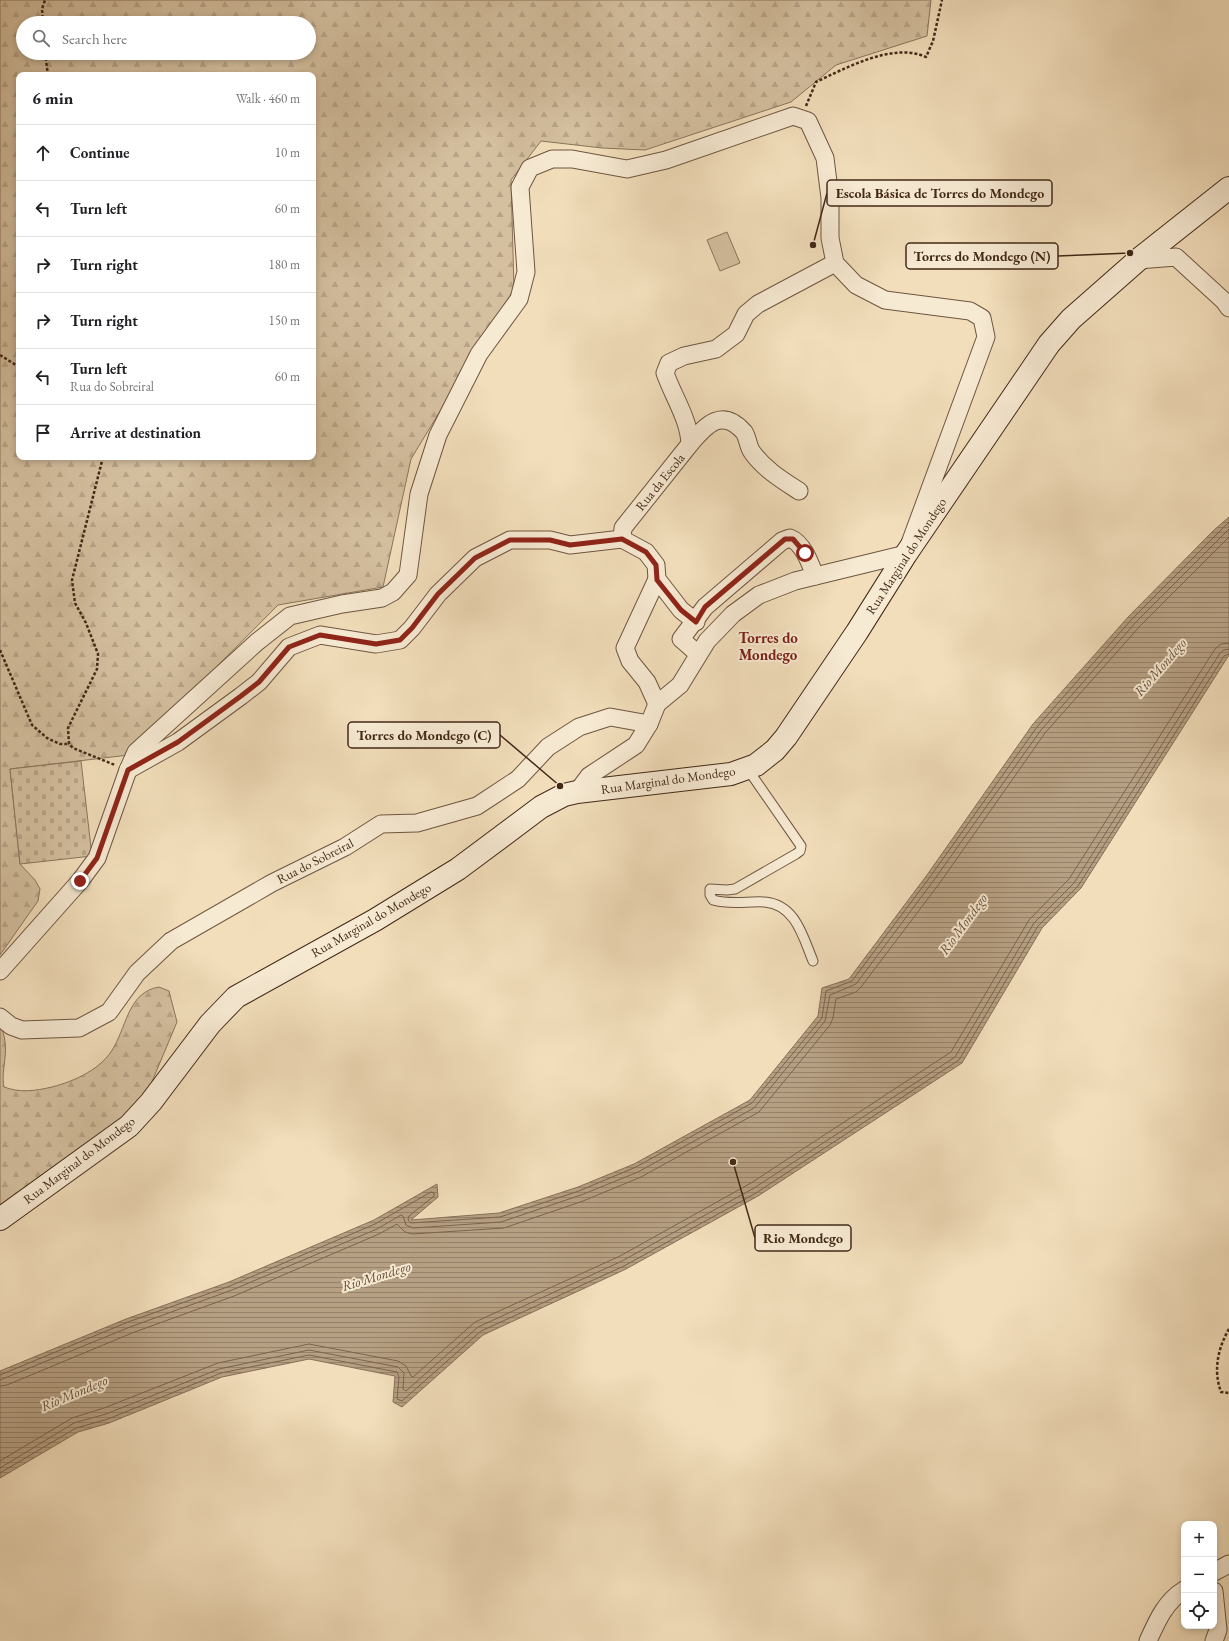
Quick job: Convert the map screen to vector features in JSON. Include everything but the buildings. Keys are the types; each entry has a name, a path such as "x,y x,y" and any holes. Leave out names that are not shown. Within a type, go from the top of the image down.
{"main road":[{"name":"Rua Marginal do Mondego","path":"0,1219 129,1126 151,1102 210,1024 236,997 375,920 458,869 541,807 564,795 577,792 731,774 756,764 775,750 786,737 857,632 906,554 1049,344 1071,319 1138,260 1229,188"}],"street":[{"path":"0,971 80,881 97,858 128,770 136,752 257,642 290,616 382,598 393,592 408,575 418,494 438,435 479,354 519,299 526,272 520,187 530,168 552,159 572,159 627,169 666,160 793,116 808,121 825,158 830,198 830,238 835,263 856,285 884,300 970,311 982,318 986,337 906,554 775,587 752,599 733,614 710,637 680,685 657,704 649,724 636,745 589,776 577,792"},
{"path":"1138,260 1176,257 1224,301 1229,308"},
{"name":"Rua da Escola","path":"622,539 622,528 690,444 689,430 672,393 665,373 670,363 684,356 716,349 736,334 746,314 758,304 835,263"},
{"path":"690,444 704,428 715,420 730,421 745,433 751,451 767,470 799,491"},
{"path":"698,654 681,639 696,622 705,607 785,539 790,538 797,542 808,559 815,576"},
{"path":"128,770 178,742 241,696 259,682 289,647 320,635 376,644 400,640 412,628 438,594 475,558 510,540 550,540 570,545 622,539 646,552 656,565 657,580 625,648 630,661 647,682 657,704"},
{"path":"657,580 681,610 696,622"},
{"name":"Rua do Sobreiral","path":"0,1016 10,1026 22,1030 79,1028 109,1012 137,973 171,941 272,883 345,847 381,824 417,823 477,806 518,779 548,747 579,726 610,717 649,724"},
{"path":"1148,1641 1160,1614 1176,1595 1181,1592"},
{"path":"1214,1593 1218,1630 1214,1641"}],"lane":[{"path":"747,768 801,846 800,851 746,884 727,890 710,888 710,895 713,900 723,903 766,902 777,905 790,913 796,921 813,961"}],"path":[{"path":"42,16 42,9 45,0"},
{"path":"801,119 816,82 858,62 905,51 917,53 926,57 933,41 942,0"},
{"path":"46,60 48,72"},
{"path":"0,355 16,365"},
{"path":"102,460 72,580 75,602 86,623 98,654 97,669 68,728 70,744 73,748 128,770"},
{"path":"0,650 32,725 47,738 60,744 70,744"},
{"path":"1229,1329 1220,1345 1216,1380 1221,1392 1229,1393"}],"green space":[{"path":"0,0 931,0 927,36 836,65 791,102 645,150 602,148 541,141 511,180 514,289 411,459 383,587 278,605 129,755 10,769 20,864 35,880 40,889 38,901 0,955"},
{"path":"727,232 740,263 720,271 707,240"},
{"path":"81,761 92,856 20,864 10,769"},
{"path":"159,987 169,991 177,1022 143,1103 0,1210 0,1024 5,1042 3,1073 4,1087 28,1091 40,1090 79,1078 102,1062 114,1047 135,1002 141,995 149,990"}],"water":[{"path":"1229,517 1229,655 1081,888 1042,928 962,1063 758,1196 626,1269 483,1335 402,1407 393,1402 395,1376 309,1359 222,1377 109,1423 78,1432 0,1478 0,1371 126,1319 229,1282 374,1220 437,1184 438,1197 411,1220 499,1213 578,1187 634,1164 750,1100 818,1016 822,988 849,979 927,875 1033,724 1129,616 1214,530"}],"place":[{"name":"Escola Básica de Torres do Mondego","path":"813,245"},
{"name":"Torres do Mondego (N)","path":"1130,253"},
{"name":"Torres do Mondego (C)","path":"560,786"},
{"name":"Rio Mondego","path":"733,1162"}],"district":[{"name":"Torres do Mondego","path":"768,646"}],"route":[{"path":"80,881 97,858 128,770 178,742 241,696 259,682 289,647 320,635 376,644 400,640 412,628 438,594 475,558 510,540 550,540 570,545 622,539 646,552 656,565 657,580 681,610 696,622 705,607 782,540 787,538 793,539 805,553"}]}
